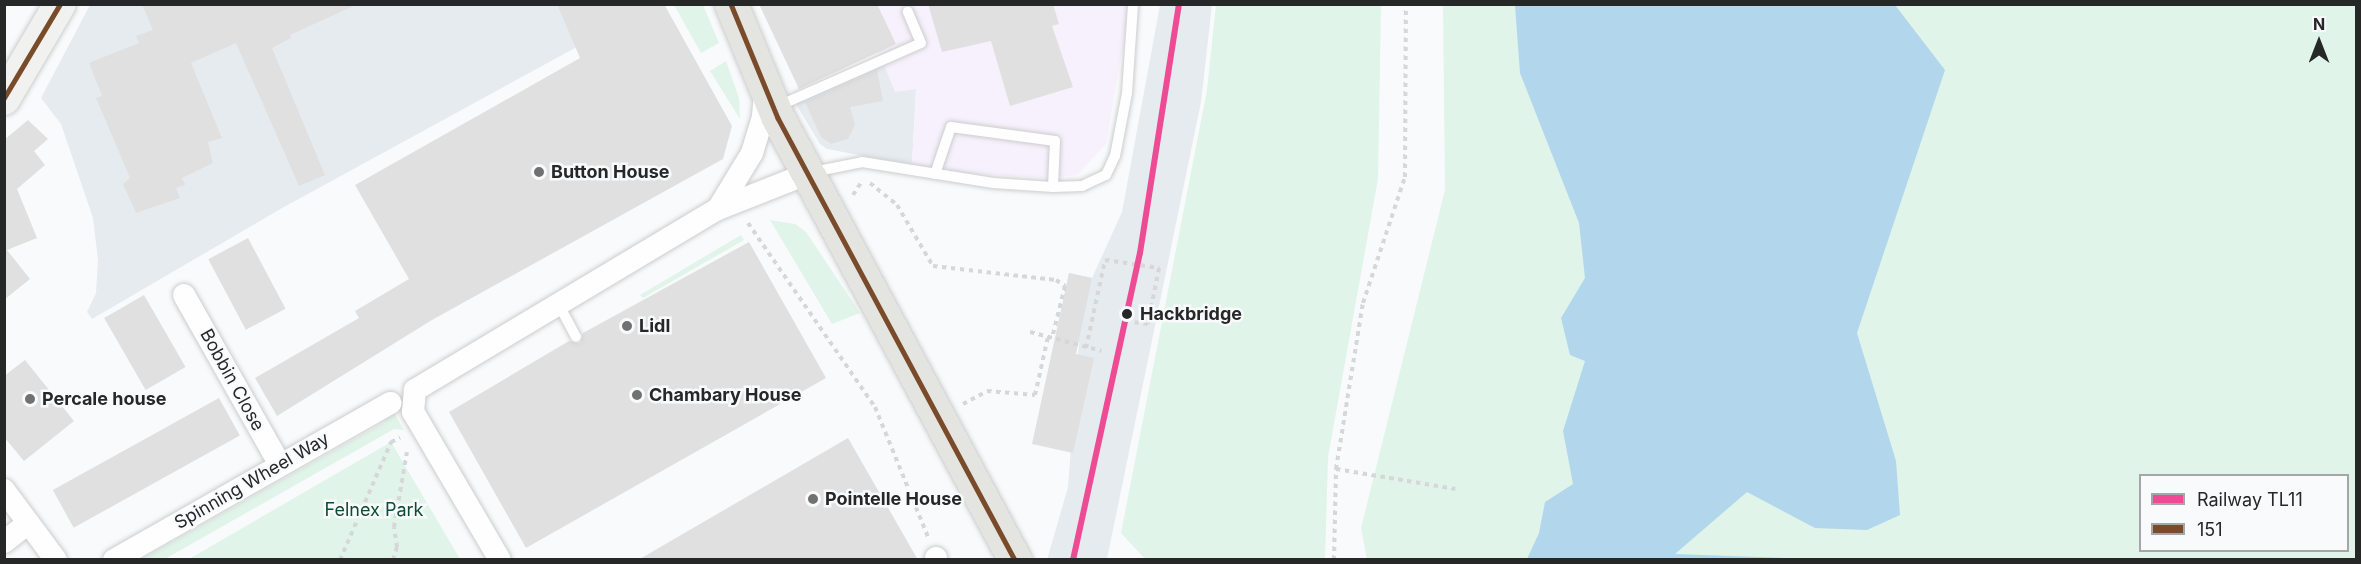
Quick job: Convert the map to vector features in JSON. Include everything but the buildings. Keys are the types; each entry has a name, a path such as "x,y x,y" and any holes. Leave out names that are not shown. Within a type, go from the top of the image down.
{"main road":[{"path":"4,99 60,4"},
{"path":"731,4 769,97 807,174 1015,560"}],"street":[{"path":"725,206 752,153 769,97"},
{"path":"500,560 413,412 416,390 725,206 807,174"},
{"name":"Bobbin Close","path":"184,295 280,465"},
{"name":"Spinning Wheel Way","path":"114,560 390,403"},
{"path":"4,490 56,560"},
{"path":"4,542 28,523"}],"lane":[{"path":"807,174 862,162 935,174 1053,187 1082,186 1106,175 1114,156 1127,93 1133,4"},
{"path":"769,97 921,43 908,12"},
{"path":"935,174 951,127 1055,141 1053,187"},
{"path":"559,304 576,337"}],"path":[{"path":"1334,560 1336,469 1363,303 1405,177 1406,4"},
{"path":"857,189 864,179 897,205 933,266 1056,280 1065,286 1035,394 987,391 960,406"},
{"path":"725,206 875,407 936,559"},
{"path":"1086,348 1105,260 1158,268 1148,324 1133,321"},
{"path":"1030,332 1102,351"},
{"path":"340,560 391,442 422,427"},
{"path":"393,560 397,547 394,527 408,454 400,438"},
{"path":"1336,469 1455,489"}],"shaded area":[{"path":"90,5 566,5 584,43 284,207 92,319 87,312 96,293 98,260 93,218 61,124 41,98"},
{"path":"860,5 1130,5 1106,144 1077,175 1044,178 948,172 912,165 916,89 895,92"},
{"path":"1160,5 1212,5 1201,102 1107,559 1047,560 1068,487 1079,342 1056,336 1069,273 1092,278 1122,212"},
{"path":"883,63 916,89 912,165 827,149 820,144 794,101"}],"green space":[{"path":"674,5 703,5 719,43 701,53"},
{"path":"1216,5 1381,5 1378,179 1328,457 1325,559 1145,559 1121,533 1207,90"},
{"path":"1443,5 2356,5 2356,559 1367,560 1361,528 1445,190"},
{"path":"726,61 739,98 740,119 710,71"},
{"path":"770,220 795,224 806,232 860,313 832,324"},
{"path":"741,235 744,240 643,298 640,295"},
{"path":"389,411 393,411 404,430 394,429 165,559 140,560 384,422"},
{"name":"Felnex Park","path":"391,442 460,559 189,559 315,486"}],"water":[{"path":"1515,5 1895,5 1945,70 1857,333 1896,461 1900,515 1867,530 1815,528 1747,492 1675,554 1817,559 1527,559 1539,533 1545,502 1573,484 1563,431 1585,361 1570,355 1561,318 1585,278 1579,223 1520,73"}],"rail line":[{"name":"TL11","path":"1073,560 1140,253 1179,4"}],"transit line":[{"name":"151","path":"4,98 60,4"},
{"name":"151","path":"731,4 778,118 1015,560"}],"place":[{"name":"Button House","path":"539,172"},
{"name":"Hackbridge","path":"1127,314"},
{"name":"Lidl","path":"627,326"},
{"name":"Chambary House","path":"637,395"},
{"name":"Percale house","path":"30,399"},
{"name":"Pointelle House","path":"813,499"}]}
